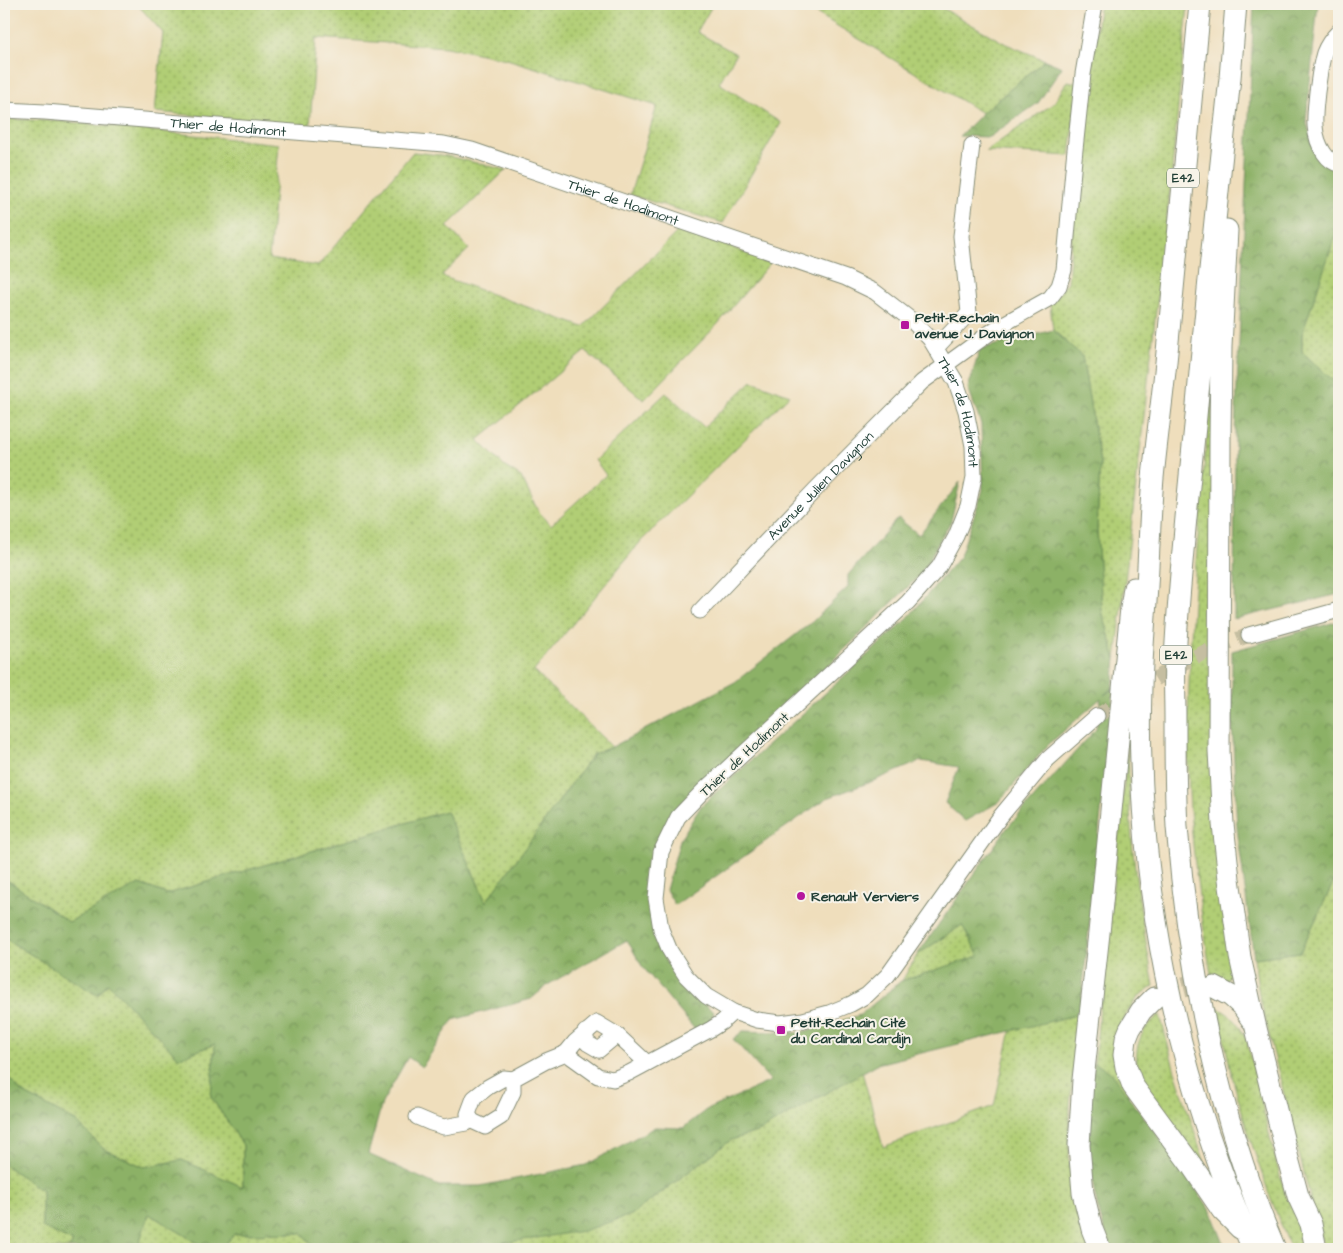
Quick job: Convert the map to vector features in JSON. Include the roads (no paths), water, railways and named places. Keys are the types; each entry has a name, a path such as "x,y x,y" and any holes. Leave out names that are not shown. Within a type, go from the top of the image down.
{"highway":[{"name":"E42","path":"1200,4 1154,478 1141,688 1141,761 1145,827 1153,902 1162,958 1179,1037 1222,1173 1254,1235 1275,1249"},
{"name":"E42","path":"1236,4 1182,552 1175,662 1175,753 1177,826 1193,953 1222,1091 1241,1158 1254,1235"},
{"path":"1230,78 1229,196 1221,347 1219,752 1223,824 1240,957 1298,1196 1311,1224 1314,1248"},
{"path":"1100,1249 1092,1229 1083,1193 1078,1144 1131,608 1154,478"},
{"path":"1214,987 1231,996 1243,1007 1255,1024"},
{"path":"1154,998 1141,1011 1126,1039 1124,1055 1133,1086 1222,1210 1254,1235"}],"street":[{"name":"Avenue Julien Davignon","path":"700,612 815,490 922,382 998,327 1050,298 1059,286 1064,270 1083,74 1095,4"},
{"path":"1339,31 1332,38 1325,51 1320,68 1314,122 1316,137 1321,149 1334,163 1339,164"},
{"name":"Thier de Hodimont","path":"4,110 55,112 419,141 472,150 846,278 875,292 892,304 930,339 956,382 966,411 973,446 974,477 968,506 956,536 939,567 908,602 704,790 678,817 661,852 656,898 661,929 670,951 686,976 706,996 733,1012 757,1020 780,1022 803,1020 829,1013 867,995 888,975 1000,817 1048,759 1097,716"},
{"path":"936,348 969,313 961,236 972,145"},
{"path":"1250,636 1339,610"},
{"path":"566,1053 598,1076 613,1079 629,1073 711,1029 733,1012"},
{"path":"514,1079 512,1092 501,1117 485,1127 472,1121 468,1114 474,1098 488,1087 504,1078 514,1079 546,1061 566,1053 585,1032 597,1024 617,1035 647,1063"},
{"path":"585,1032 587,1043 599,1050 617,1035"},
{"path":"417,1116 444,1127 466,1123 471,1119"}],"tunnel":[{"path":"1097,716 1173,668 1209,650 1249,635"},
{"path":"1154,998 1167,991 1196,984 1214,987"}],"place":[{"name":"Petit-Rechain avenue J. Davignon","path":"905,325"},
{"name":"Renault Verviers","path":"801,896"},
{"name":"Petit-Rechain Cité du Cardinal Cardijn","path":"781,1030"}]}
